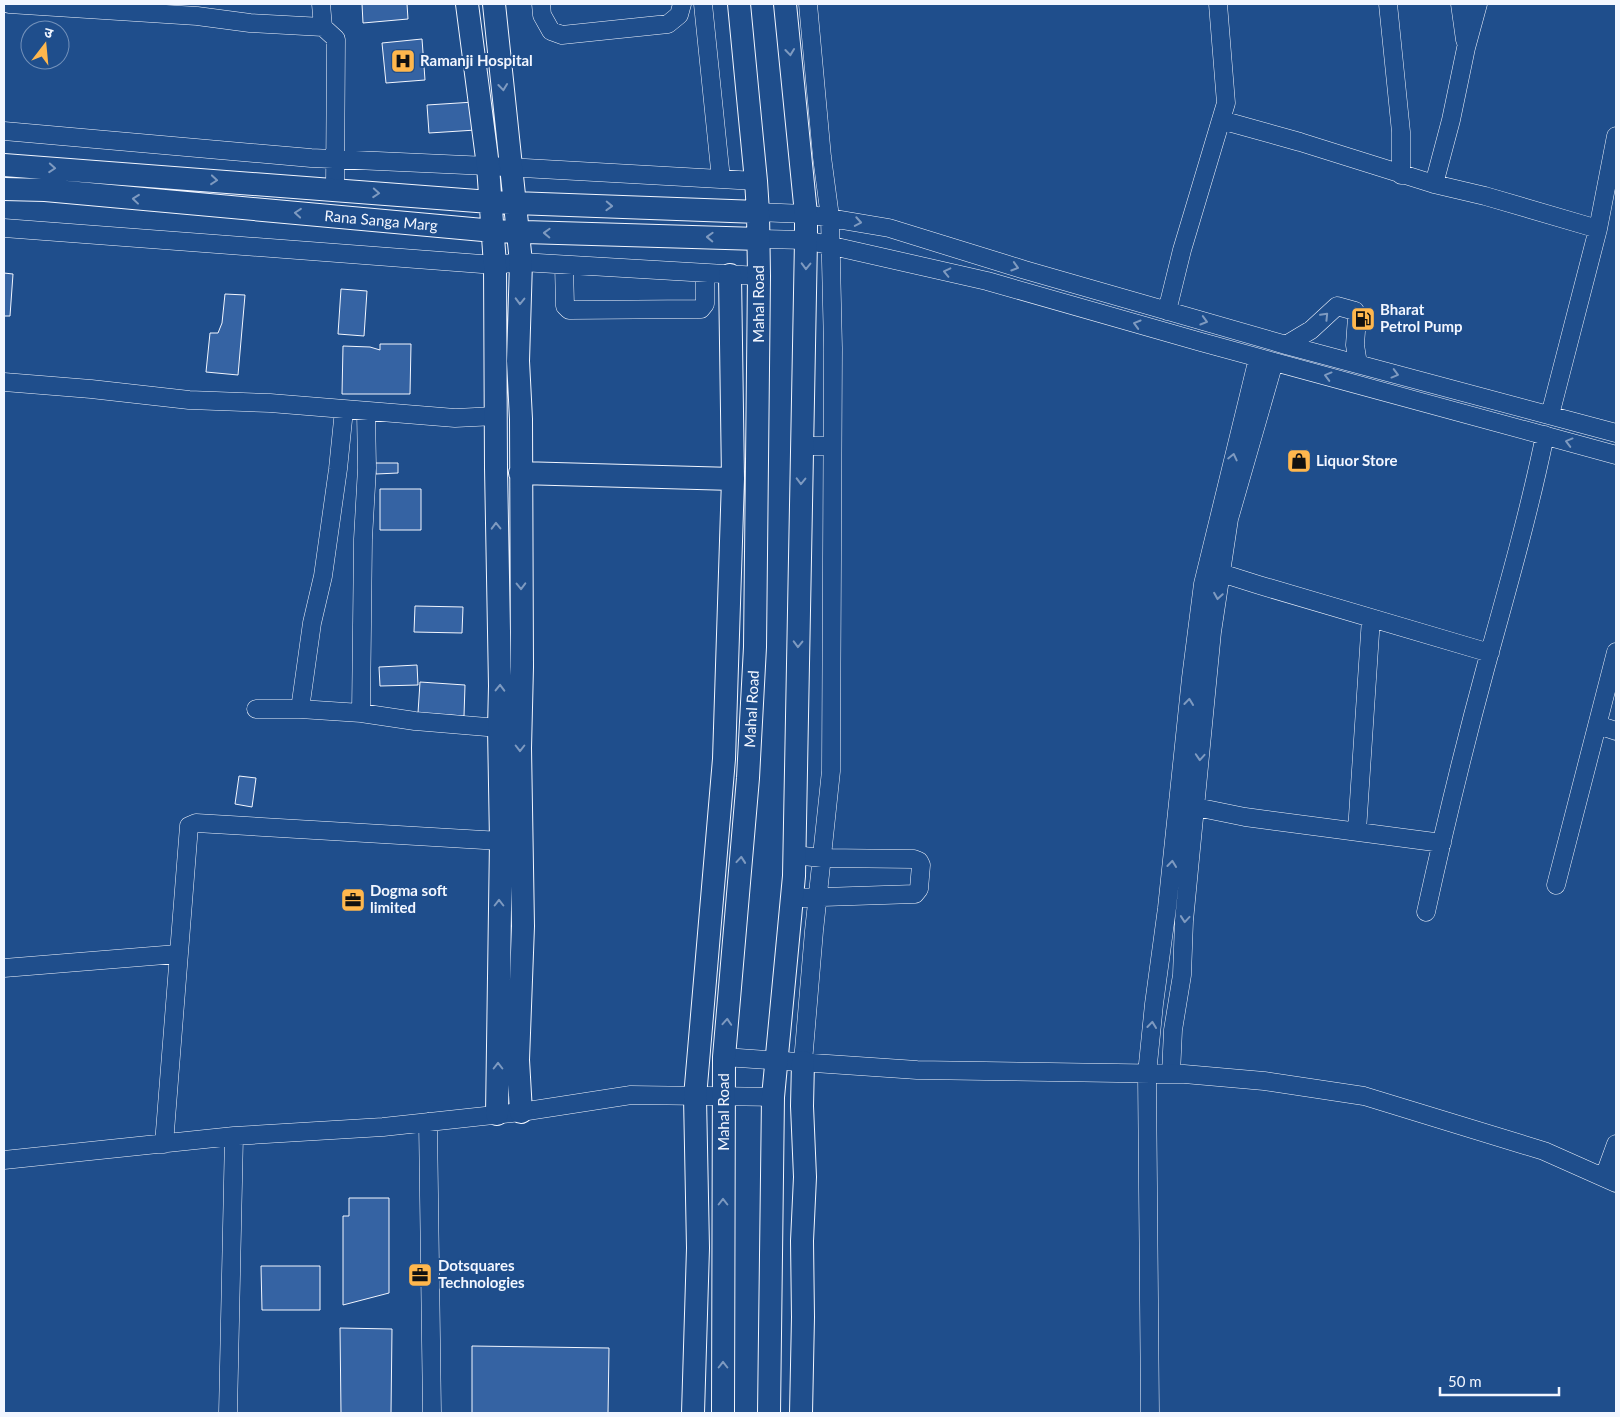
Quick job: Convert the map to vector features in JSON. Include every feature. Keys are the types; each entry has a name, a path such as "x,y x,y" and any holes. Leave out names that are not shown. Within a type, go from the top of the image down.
{"main road":[{"path":"467,4 488,166 495,265 496,533 500,686 497,1114"},
{"path":"494,4 521,262 518,361 521,419 522,667 520,748 524,926 518,1060 521,1112"},
{"name":"Mahal Road","path":"723,1413 724,1057 748,778 756,647 760,276 756,181 739,4"},
{"path":"769,1413 774,1097 792,898 794,854 806,240 806,214 785,4"},
{"name":"Rana Sanga Marg","path":"4,165 490,202 758,212"},
{"name":"Rana Sanga Marg","path":"4,188 45,190 494,232 759,239"},
{"path":"693,1413 698,1248 694,1097 724,759 729,610 733,479 730,274"},
{"path":"520,473 733,479"},
{"path":"729,610 756,612"},
{"path":"801,1413 804,1317 802,1241 805,1177 802,1106 803,1062"}],"street":[{"path":"9,4 196,10 250,23 323,27 336,39 335,190"},
{"path":"321,4 323,27"},
{"path":"541,4 542,15 551,31 562,35 668,24 679,15 682,4"},
{"path":"703,4 721,179"},
{"path":"803,1062 830,771 833,348 830,217 822,157 808,4"},
{"path":"1167,310 1182,250 1226,103 1218,4"},
{"path":"1388,4 1401,132 1402,174"},
{"path":"1460,4 1466,48"},
{"path":"1434,184 1478,4"},
{"path":"1221,120 1337,153 1434,184 1485,196 1598,229"},
{"path":"4,131 98,141 336,159 756,181"},
{"path":"1550,416 1598,229 1616,136"},
{"path":"758,212 806,214 889,228 1025,270 1286,345 1616,433"},
{"path":"4,228 495,265 521,262 760,276"},
{"path":"759,239 806,240 987,281 1266,360 1616,454"},
{"path":"564,265 566,306 569,310 701,309 704,304 704,273"},
{"path":"1286,345 1311,330 1337,306 1350,309 1356,311 1358,317 1355,345 1358,364"},
{"path":"1171,1074 1173,1030 1182,975 1184,921 1212,632 1229,519 1266,360"},
{"path":"1150,1413 1147,1074 1154,1004 1167,908 1191,678 1203,584 1266,360"},
{"path":"4,382 92,389 189,400 270,403 455,418 496,416"},
{"path":"300,709 312,624 323,576 344,410"},
{"path":"361,713 366,412"},
{"path":"1426,912 1490,653 1534,492 1545,435"},
{"path":"802,446 832,446"},
{"path":"1221,573 1490,653"},
{"path":"1357,831 1370,618"},
{"path":"1556,885 1616,652"},
{"path":"256,709 300,709 361,713 415,721 499,728"},
{"path":"1598,725 1616,731"},
{"path":"1196,807 1245,817 1442,843"},
{"path":"164,1144 188,826 196,823 500,841"},
{"path":"792,898 915,894 919,889 921,865 919,861 914,859 822,858 794,854"},
{"path":"4,968 177,954"},
{"path":"724,1057 917,1070 1171,1074 1264,1081 1364,1096 1544,1151 1610,1180 1616,1144"},
{"path":"4,1160 234,1136 383,1127 521,1112 631,1095 774,1097"},
{"path":"428,1122 432,1413"},
{"path":"228,1413 234,1136"}],"building":[{"path":"362,4 407,4 408,19 363,23"},
{"path":"422,39 425,80 386,83 382,43"},
{"path":"474,102 476,130 429,133 427,105"},
{"path":"4,273 13,274 10,316 4,316"},
{"path":"341,289 367,291 364,336 338,334"},
{"path":"225,294 245,295 238,375 206,372 210,333 218,333 222,323"},
{"path":"380,344 411,344 410,394 342,394 343,346 370,347 380,350"},
{"path":"375,463 398,463 398,473 376,474"},
{"path":"380,489 421,489 421,530 380,530"},
{"path":"415,606 463,607 462,633 414,632"},
{"path":"417,665 418,685 380,686 379,667"},
{"path":"420,682 465,685 464,716 418,713"},
{"path":"239,776 256,778 252,807 235,804"},
{"path":"349,1198 389,1198 389,1293 343,1305 343,1216 349,1216"},
{"path":"261,1266 320,1266 320,1310 262,1310"},
{"path":"340,1328 392,1329 391,1413 341,1413"},
{"path":"472,1346 609,1348 608,1413 472,1413"}],"place":[{"name":"Ramanji Hospital","path":"403,61"},
{"name":"Bharat Petrol Pump","path":"1363,319"},
{"name":"Liquor Store","path":"1299,461"},
{"name":"Dogma soft limited","path":"353,900"},
{"name":"Dotsquares Technologies","path":"420,1275"}]}
